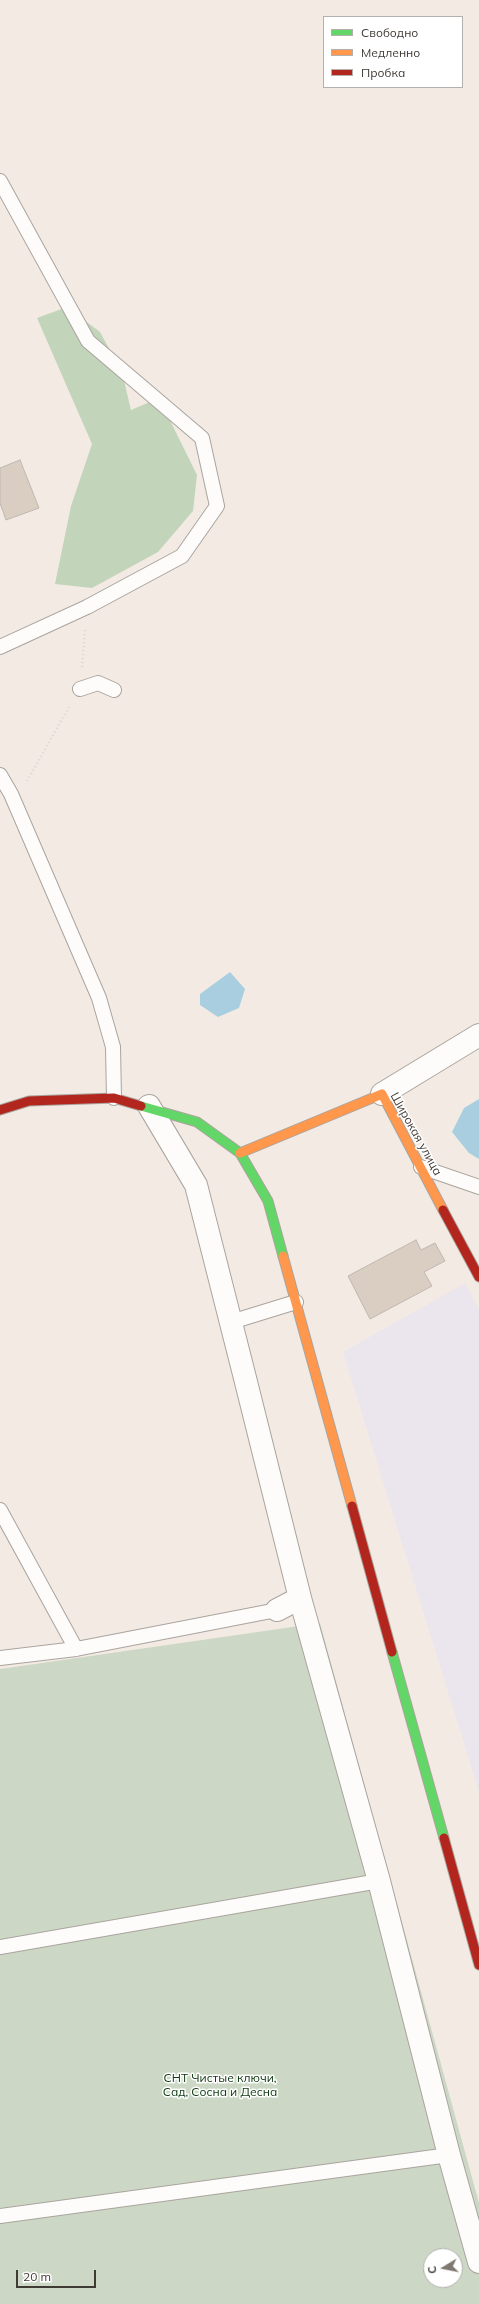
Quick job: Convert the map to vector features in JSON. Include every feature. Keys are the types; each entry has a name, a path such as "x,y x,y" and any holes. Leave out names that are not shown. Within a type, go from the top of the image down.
{"street":[{"path":"382,1094 479,1035"},
{"name":"Широкая улица","path":"240,1153 382,1094 479,1277"},
{"path":"0,1110 29,1101 114,1098 149,1106 197,1122 240,1153 268,1201 479,1965"},
{"path":"149,1106 196,1185 300,1598 379,1881 449,2155 479,2262"},
{"path":"277,1610 300,1598"}],"lane":[{"path":"0,181 88,341 202,438 217,506 182,556 87,607 0,647"},
{"path":"80,689 98,682 114,690"},
{"path":"0,775 14,802 99,998 113,1047 114,1098"},
{"path":"421,1167 479,1187"},
{"path":"231,1322 296,1302"},
{"path":"0,1510 76,1650"},
{"path":"0,1658 76,1650 277,1610"},
{"path":"0,1947 379,1881"},
{"path":"0,2216 449,2155"}],"path":[{"path":"14,802 80,689 87,607"}],"shaded area":[{"path":"465,1283 479,1309 479,1792 343,1352"}],"green space":[{"path":"67,307 100,332 122,372 131,410 159,398 197,475 193,511 158,552 92,588 55,584 71,506 92,444 37,318"},
{"name":"СНТ Чистые ключи, Сад, Сосна и Десна","path":"320,1623 479,2203 479,2304 0,2304 0,1669"}],"water":[{"path":"230,972 245,989 239,1008 218,1017 200,1005 200,994"},
{"path":"479,1099 479,1159 469,1153 452,1132 464,1108"}],"building":[{"path":"20,460 39,508 6,520 0,503 0,468"},
{"path":"416,1240 421,1250 435,1243 445,1261 424,1272 432,1286 370,1319 348,1276"}],"traffic: fast":[{"path":"141,1106 197,1122 240,1153 268,1201 283,1256"},
{"path":"392,1652 444,1838"}],"traffic: slow":[{"path":"240,1153 382,1094 443,1210"},
{"path":"283,1256 352,1506"}],"traffic: jam":[{"path":"0,1110 29,1101 114,1098 141,1106"},
{"path":"443,1210 479,1277"},
{"path":"352,1506 392,1652"},
{"path":"444,1838 479,1965"}]}
